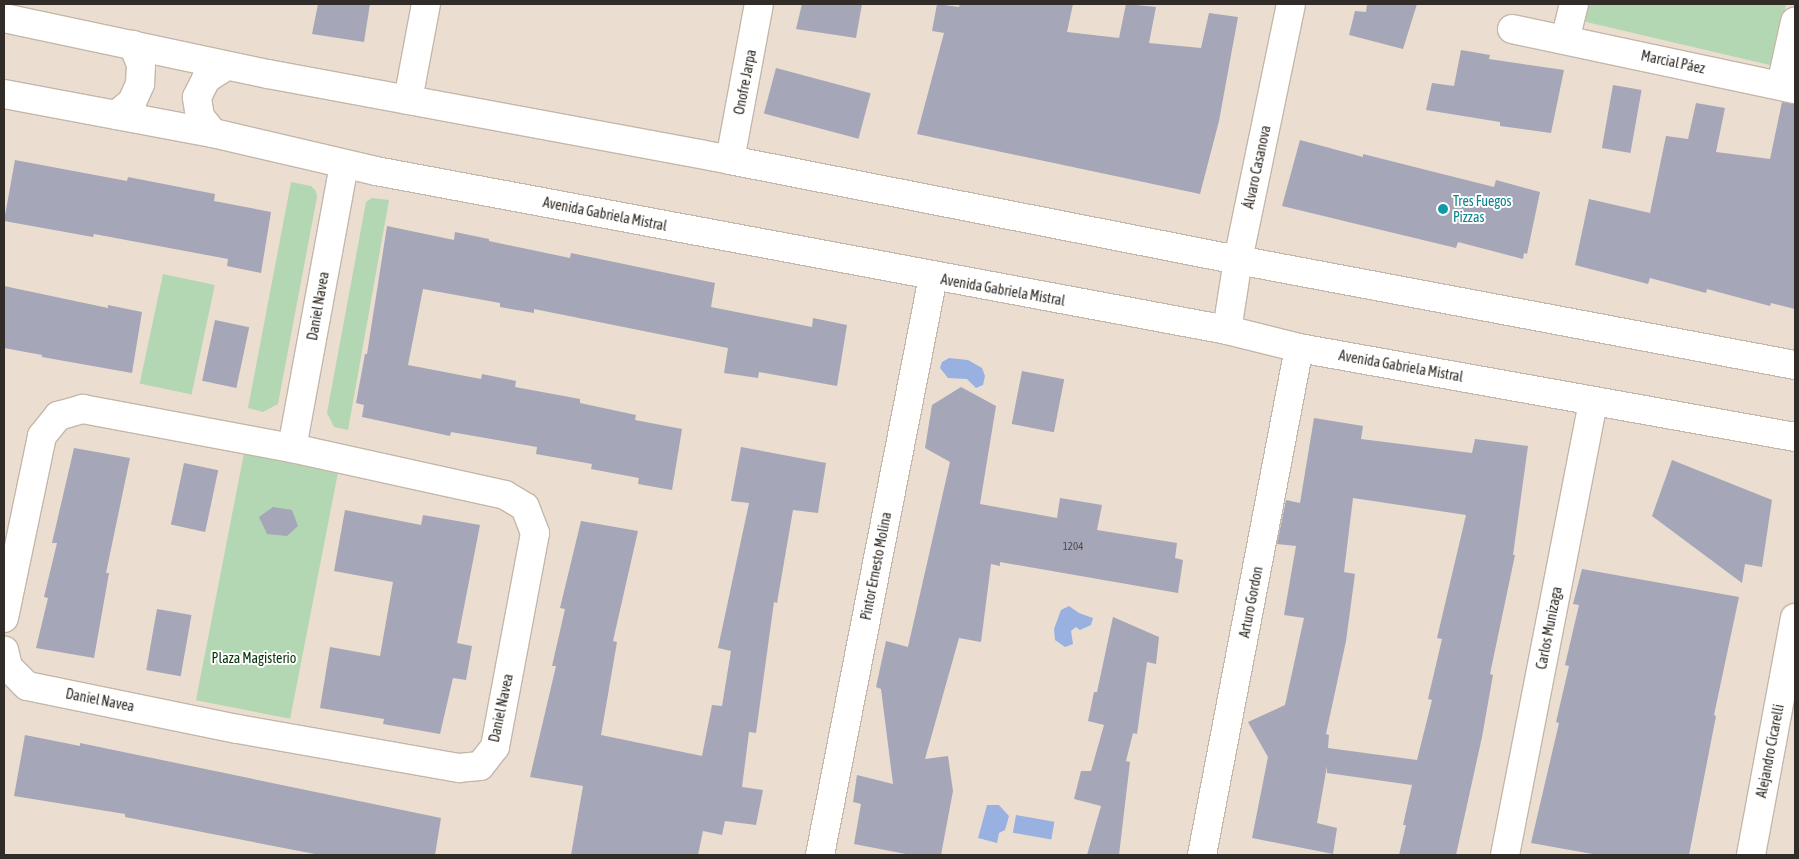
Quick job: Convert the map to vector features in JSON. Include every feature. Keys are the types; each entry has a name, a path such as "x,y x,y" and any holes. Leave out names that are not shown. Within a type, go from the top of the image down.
{"street":[{"path":"408,100 426,4"},
{"name":"Onofre Jarpa","path":"730,160 760,4"},
{"name":"Álvaro Casanova","path":"1227,330 1238,260 1291,4"},
{"path":"1565,40 1574,4"},
{"path":"4,18 134,44 226,66 730,160 1238,260 1795,365"},
{"name":"Marcial Páez","path":"1512,29 1788,87 1795,22"},
{"path":"116,115 132,102 140,84 141,64 134,44"},
{"path":"213,133 200,117 197,97 206,79 226,66"},
{"name":"Avenida Gabriela Mistral","path":"4,94 213,133 344,165 933,277 1227,330 1299,348 1795,437"},
{"name":"Daniel Navea","path":"292,448 344,165"},
{"name":"Pintor Ernesto Molina","path":"820,855 933,277"},
{"name":"Arturo Gordon","path":"1202,855 1299,348"},
{"name":"Carlos Munizaga","path":"1505,855 1593,401"},
{"name":"Daniel Navea","path":"4,618 42,436 58,416 83,409 292,448 505,495 525,507 535,532 495,747 480,766 459,768 237,729 27,686 8,667 4,650"},
{"name":"Alejandro Cicarelli","path":"1751,855 1795,618"}],"green space":[{"path":"1587,4 1786,4 1774,66 1582,21"},
{"path":"291,182 311,186 316,191 317,197 278,404 263,412 248,408"},
{"path":"372,198 389,200 348,430 334,427 327,413 366,202"},
{"path":"163,274 215,285 192,395 140,384"},
{"name":"Plaza Magisterio","path":"244,453 338,471 290,719 196,700"}],"water":[{"path":"949,358 968,360 982,368 985,376 983,385 976,388 967,379 948,378 940,368 942,362"},
{"path":"1069,606 1079,613 1093,618 1091,625 1080,630 1076,627 1071,631 1073,644 1065,647 1055,640 1054,629 1061,610"},
{"path":"987,805 999,805 1009,816 1005,830 999,833 997,843 978,838"},
{"path":"1016,815 1054,822 1051,839 1013,833"}],"building":[{"path":"318,4 370,4 364,42 312,34"},
{"path":"802,4 862,4 856,38 796,29"},
{"path":"937,4 959,7 960,4 1073,4 1067,32 1119,38 1126,4 1156,7 1149,43 1201,48 1209,13 1238,17 1219,121 1200,194 917,134 944,33 932,31"},
{"path":"1367,4 1417,4 1403,49 1349,35 1355,11 1366,12"},
{"path":"1461,50 1490,55 1489,59 1564,70 1551,133 1500,126 1500,122 1426,110 1432,83 1454,86"},
{"path":"776,68 871,93 858,139 764,113"},
{"path":"1613,85 1642,90 1630,153 1602,148"},
{"path":"1782,102 1795,104 1795,309 1771,303 1770,306 1707,289 1706,293 1650,278 1648,284 1575,265 1589,199 1650,213 1666,136 1688,139 1696,103 1725,108 1716,152 1770,159"},
{"path":"1300,140 1363,157 1363,154 1494,187 1496,180 1540,192 1527,254 1524,253 1523,259 1458,242 1456,248 1282,206"},
{"path":"15,160 127,181 128,177 215,194 214,201 271,212 261,273 227,266 228,259 94,234 93,237 4,221"},
{"path":"387,226 454,240 455,232 570,258 571,253 715,283 711,307 812,327 813,318 847,325 837,386 759,372 758,378 724,373 728,348 534,309 534,313 500,307 500,303 423,289 408,365 481,379 482,374 516,381 515,387 580,399 580,403 636,415 635,420 682,429 672,490 638,484 639,478 591,469 592,464 536,454 537,447 451,432 450,436 362,417 364,405 356,403 365,354 367,354"},
{"path":"4,286 108,308 108,305 142,312 132,373 42,357 42,355 4,348"},
{"path":"215,320 249,327 236,388 202,381"},
{"path":"1022,371 1064,379 1054,432 1012,424"},
{"path":"961,387 996,406 980,504 1057,518 1060,498 1102,505 1097,530 1177,543 1175,558 1183,560 1178,593 1000,562 1000,566 991,564 981,642 959,638 925,759 948,756 953,791 941,855 911,855 854,844 861,804 853,802 857,775 893,784 881,689 876,687 886,641 908,647 950,462 925,448 932,405"},
{"path":"1314,418 1363,426 1361,439 1472,453 1475,439 1528,446 1513,555 1515,555 1490,674 1493,675 1482,737 1456,855 1399,855 1406,825 1403,825 1412,785 1327,773 1327,766 1317,823 1337,828 1333,854 1252,838 1268,757 1248,722 1285,705 1304,618 1284,615 1296,546 1277,544 1286,500 1300,503","holes":["1353,498 1466,515 1437,638 1442,639 1428,699 1432,700 1417,760 1328,748 1329,735 1326,734 1346,641 1355,574 1344,572"]},
{"path":"741,447 826,463 818,513 793,510 777,603 774,602 756,733 749,732 742,787 763,790 756,825 725,821 722,835 703,831 698,855 571,855 583,786 530,777 556,666 552,666 565,609 560,608 581,521 638,531 613,641 617,642 601,735 702,756 712,705 722,706 731,651 718,648 749,503 731,501"},
{"path":"74,448 130,458 106,573 109,573 94,658 36,648 48,598 44,597 57,543 52,543"},
{"path":"1672,460 1772,500 1762,567 1745,564 1742,583 1652,516"},
{"path":"184,463 218,470 205,532 171,525"},
{"path":"273,507 292,510 298,526 287,536 267,534 259,517"},
{"path":"345,510 421,525 423,515 480,525 457,643 472,646 466,680 453,678 440,734 383,724 384,719 320,708 330,647 380,656 393,582 334,571"},
{"path":"1582,569 1739,597 1714,715 1716,716 1689,855 1598,855 1531,843 1559,723 1556,722 1569,666 1565,665 1579,605 1573,604"},
{"path":"157,609 191,615 181,676 146,670"},
{"path":"1113,617 1159,637 1156,664 1147,662 1137,734 1133,733 1126,761 1130,762 1119,855 1087,855 1101,806 1074,799 1081,771 1091,771 1104,725 1088,721 1094,692 1097,692"},
{"path":"25,735 80,746 80,743 441,818 435,855 320,855 125,817 125,814 14,796"}],"place":[{"name":"Tres Fuegos Pizzas","path":"1443,209"}]}
